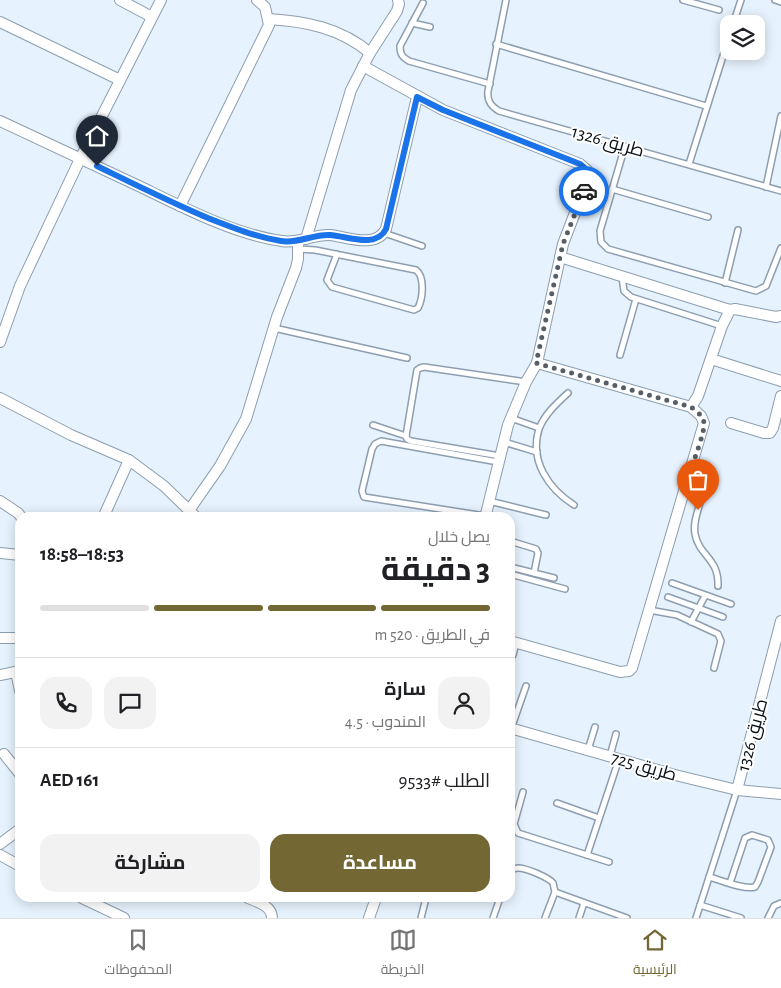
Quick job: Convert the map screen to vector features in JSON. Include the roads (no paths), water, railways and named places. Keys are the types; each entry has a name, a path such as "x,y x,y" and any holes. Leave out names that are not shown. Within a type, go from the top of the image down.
{"street":[{"path":"120,0 152,17"},
{"path":"0,342 20,286 80,159 161,0"},
{"path":"180,206 269,24 265,7 257,0"},
{"path":"195,512 246,419 274,328 296,268 301,243 352,90 370,53 397,11 398,0"},
{"path":"268,19 306,23 336,32 357,42 370,53"},
{"path":"0,22 120,80"},
{"path":"364,66 443,110 580,164 584,166 588,176 588,182 566,234 536,363 511,418 486,512"},
{"path":"0,122 180,206 261,237 282,242 301,243 330,235 371,241 384,233 417,97"},
{"path":"560,257 730,310 735,309 776,318 781,316"},
{"path":"691,407 698,396 722,326 730,310"},
{"path":"711,359 781,381"},
{"path":"515,643 624,672 629,671 634,663 704,423 701,416 691,407 536,363"},
{"path":"731,423 770,433 781,396"},
{"path":"0,398 70,435 129,460 164,486 192,512"},
{"path":"106,512 129,460"},
{"path":"0,501 16,512"},
{"path":"0,553 15,554"},
{"name":"طريق 1326","path":"737,790 781,621"},
{"path":"0,638 15,638"},
{"path":"0,675 15,672"},
{"name":"طريق 725","path":"515,729 675,775 737,790 781,794"},
{"path":"2,754 15,768"},
{"path":"0,844 15,833"},
{"path":"0,856 15,864"},
{"path":"90,902 124,918"},
{"path":"256,902 268,908 272,913 272,918"},
{"path":"369,918 375,902"}],"lane":[{"name":"طريق 1326","path":"506,0 488,97 490,103 498,110 781,191"},
{"path":"683,0 719,10"},
{"path":"736,15 740,0"},
{"path":"775,0 781,2"},
{"path":"423,3 400,46 403,58 409,62 490,84"},
{"path":"412,23 430,27"},
{"path":"497,47 706,106"},
{"path":"689,164 721,60"},
{"path":"766,187 781,116"},
{"path":"625,146 599,236 604,246 608,249 756,291 763,289 781,248"},
{"path":"612,190 708,217"},
{"path":"725,283 738,230"},
{"path":"384,233 422,246"},
{"path":"301,243 315,250 337,254 416,270 419,272 421,279 421,302 418,309 412,310 332,287 327,280 337,254"},
{"path":"622,276 624,292 636,299 722,326"},
{"path":"620,355 636,299"},
{"path":"274,328 406,358"},
{"path":"406,436 417,373 420,368 526,382"},
{"path":"568,393 548,415 540,428 537,452 541,468 549,483 560,496 574,505"},
{"path":"511,418 540,428"},
{"path":"373,425 406,436 411,441 499,459"},
{"path":"460,512 364,497 362,491 372,449 375,444 381,441 499,459"},
{"path":"504,442 537,452"},
{"path":"689,474 697,479 702,488 694,527 695,534 701,547 715,566 718,586"},
{"path":"489,501 546,515"},
{"path":"515,543 536,549 538,553 534,573"},
{"path":"515,568 554,578"},
{"path":"515,575 565,589"},
{"path":"672,583 731,604"},
{"path":"668,596 723,618"},
{"path":"691,622 705,596"},
{"path":"649,610 677,615 721,637 714,668"},
{"path":"515,717 526,686"},
{"path":"588,751 595,726"},
{"path":"587,855 599,818 614,758 616,734"},
{"path":"696,918 737,790"},
{"path":"515,820 523,792"},
{"path":"557,802 599,818"},
{"path":"515,826 518,833 609,862"},
{"path":"709,877 730,883 749,888 755,887 771,847 768,840 752,835 745,838 730,883"},
{"path":"515,869 546,877 553,883 555,892 545,918"},
{"path":"555,892 627,918"},
{"path":"421,918 425,902"},
{"path":"493,918 499,902"},
{"path":"579,918 584,903"},
{"path":"768,918 774,906 781,903"},
{"path":"700,905 741,918"}]}
